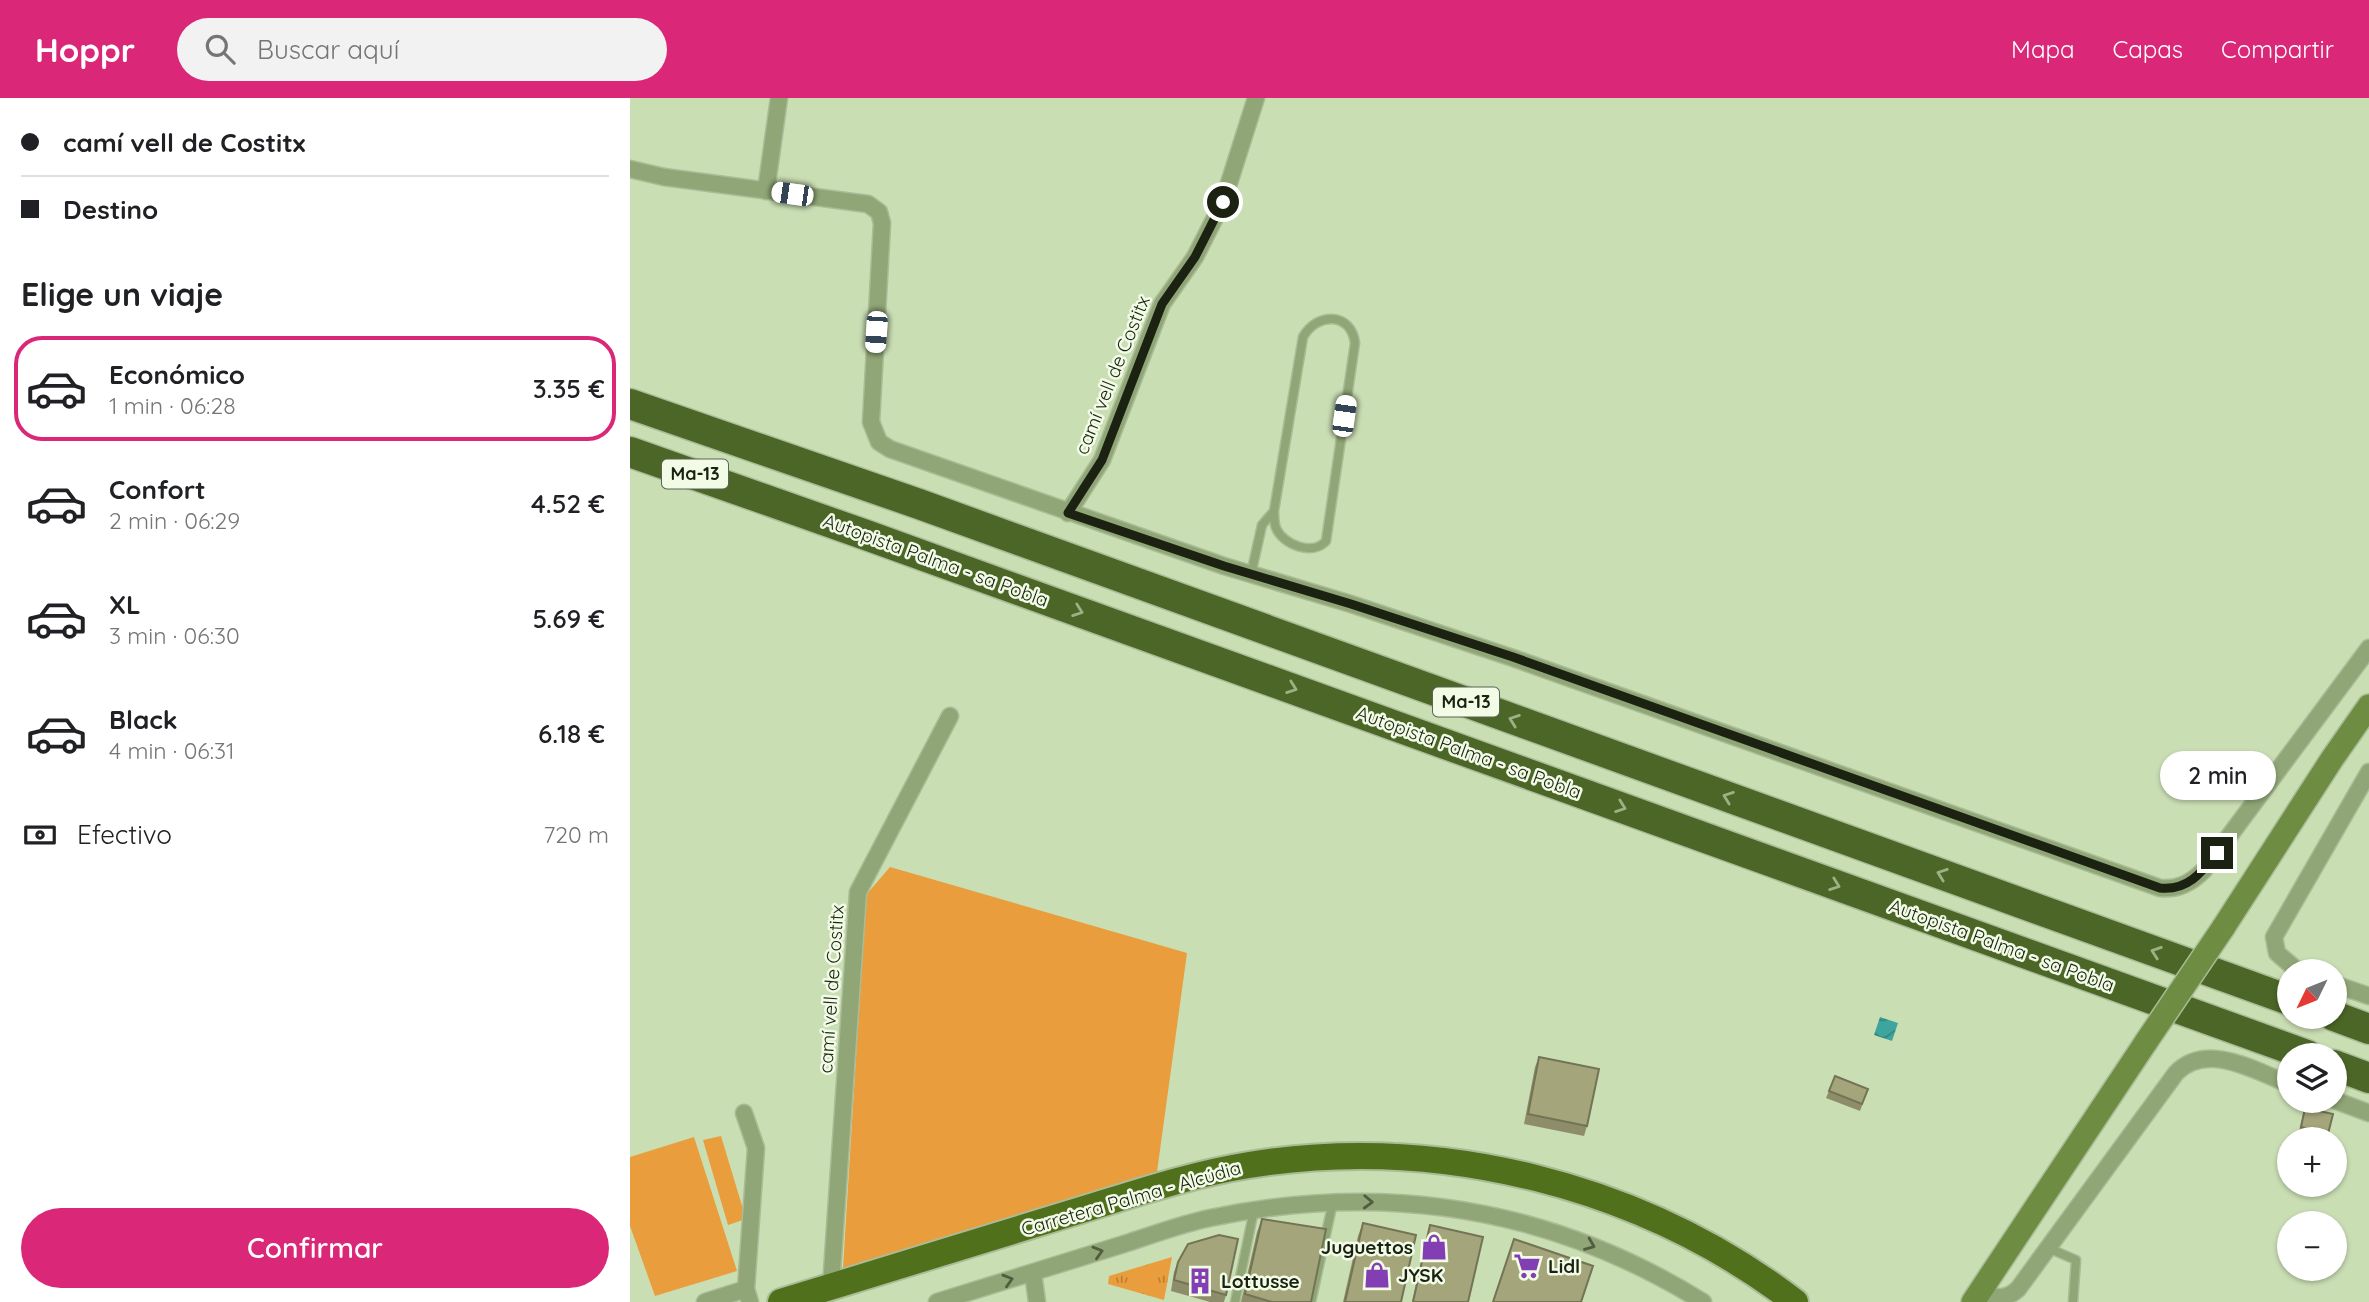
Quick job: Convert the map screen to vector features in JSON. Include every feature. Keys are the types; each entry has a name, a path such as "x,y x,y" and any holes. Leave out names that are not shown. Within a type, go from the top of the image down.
{"highway":[{"name":"Ma-13","path":"630,404 919,504 2277,996"},
{"name":"Autopista Palma - sa Pobla","path":"630,452 2277,1044"},
{"path":"2347,1021 2369,1029"},
{"path":"2347,1070 2369,1078"},
{"name":"Carretera Palma - Alcúdia","path":"833,1294 1211,1172 1277,1161 1386,1157 1491,1169 1544,1180 1597,1196 1655,1219 1707,1244 1752,1271 1795,1302"},
{"name":"Carretera Palma - Alcúdia","path":"781,1302 833,1294 1202,1191 1269,1178 1370,1172 1471,1182 1552,1199 1585,1209 1684,1250 1768,1302"}],"main road":[{"path":"1975,1299 2369,706"}],"street":[{"path":"766,191 779,98"},
{"name":"camí vell de Costitx","path":"1068,513 1102,460 1162,304 1195,257 1223,202 1256,98"},
{"path":"630,169 664,177 869,204 874,207 881,215 882,223 870,414 879,442 902,453 1068,513 1513,657 2168,889 2183,886 2204,870 2369,648"},
{"name":"camí vell de Costitx","path":"833,1294 858,892 950,716"},
{"path":"2284,959 2277,953 2274,937 2369,772"},
{"path":"2347,989 2369,996"},
{"path":"1975,1299 2004,1300 2018,1289 2176,1073 2187,1064 2201,1058 2216,1058 2277,1080"},
{"path":"2347,1105 2369,1113"},
{"path":"705,1302 748,1295 756,1148 744,1113"},
{"path":"937,1302 1207,1219 1334,1200 1423,1203 1508,1217 1568,1236 1634,1263 1703,1302"},
{"path":"1033,1273 1037,1302"}],"lane":[{"path":"1251,574 1262,526 1274,511 1303,337 1317,321 1331,319 1341,322 1350,328 1355,343 1326,541 1311,549 1288,541 1277,531 1274,511"},
{"path":"1311,1302 1334,1200"},
{"path":"1235,1302 1254,1210"},
{"path":"2048,1248 2076,1260 2073,1302"}],"green space":[{"path":"890,867 1187,953 1157,1172 843,1268 866,895"},
{"path":"721,1136 746,1219 728,1225 703,1140"},
{"path":"694,1137 737,1271 655,1296 630,1226 630,1157"},
{"path":"1172,1257 1164,1300 1108,1284 1109,1276"}],"water":[{"path":"1880,1017 1898,1023 1892,1041 1874,1035"}],"building":[{"path":"1539,1057 1599,1069 1587,1126 1528,1114"},
{"path":"1835,1076 1868,1089 1862,1104 1829,1091"},
{"path":"2304,1113 2333,1114 2330,1127 2301,1127"},
{"path":"1262,1219 1326,1229 1311,1302 1272,1302 1245,1294"},
{"name":"JYSK","path":"1363,1223 1416,1235 1401,1302 1345,1302"},
{"path":"1430,1225 1483,1237 1468,1302 1413,1302"},
{"name":"Lottusse","path":"1219,1235 1238,1239 1226,1295 1174,1280 1178,1262 1188,1244"},
{"name":"Lidl","path":"1514,1239 1593,1266 1581,1302 1493,1302"}],"place":[{"name":"Juguettos","path":"1434,1247"},
{"name":"Lidl","path":"1527,1266"},
{"name":"JYSK","path":"1377,1275"},
{"name":"Lottusse","path":"1200,1281"}],"route":[{"path":"1223,202 1195,257 1162,304 1102,460 1068,513 1224,566 1513,657 2160,888 2183,886 2197,877 2217,853"}]}
